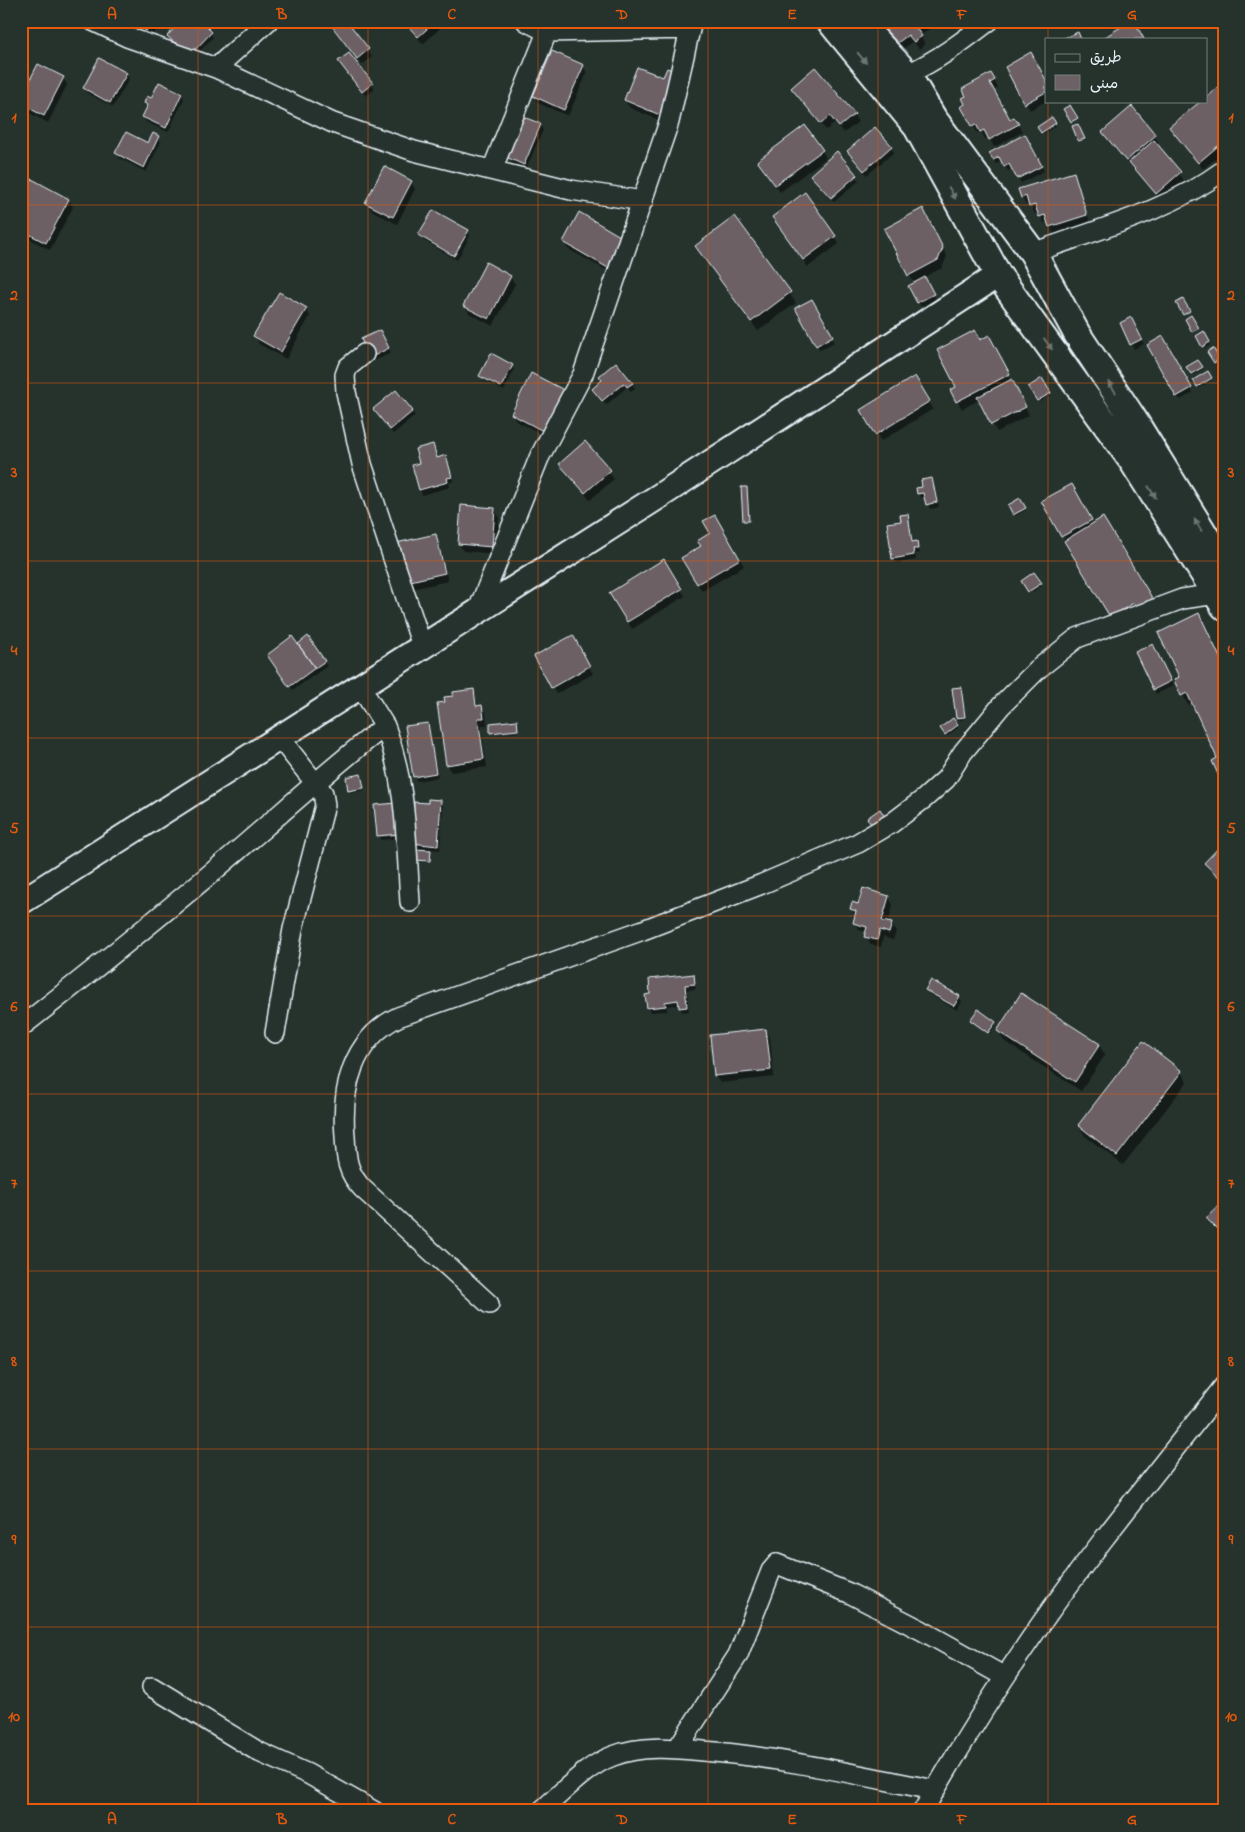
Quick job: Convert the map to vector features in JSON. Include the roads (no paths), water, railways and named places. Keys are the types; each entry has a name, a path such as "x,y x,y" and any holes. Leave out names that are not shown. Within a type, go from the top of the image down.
{"highway":[{"path":"830,21 925,122 1008,219 1033,253 1221,597"},
{"path":"857,21 907,74 925,122 977,237 998,275 1030,318 1143,456 1224,566"},
{"path":"977,237 1008,219"},
{"path":"1030,318 1050,310 1060,301"}],"main road":[{"path":"21,902 661,495 998,275"}],"street":[{"path":"93,21 127,37 216,68 332,123 414,151 570,190 642,201"},
{"path":"216,68 268,21"},
{"path":"478,610 539,458 583,374 669,122 691,25 548,32 526,21"},
{"path":"907,74 926,66 954,48 989,21"},
{"path":"492,170 548,32"},
{"path":"1033,253 1081,235 1109,228 1158,208 1224,170"},
{"path":"364,354 348,367 345,375 346,392 362,464 422,646"},
{"path":"489,1304 353,1180 350,1172 344,1131 345,1092 349,1073 372,1034 398,1017 643,930 762,884 858,843 892,823 946,779 963,752 1001,706 1038,669 1077,638 1182,599 1221,597"},
{"path":"360,686 385,726 398,768 404,798 410,902"},
{"path":"21,1027 191,890 314,782 385,726"},
{"path":"275,1033 293,929 325,812 322,793 279,737"},
{"path":"923,1811 934,1790 1005,1677 1102,1540 1224,1386"},
{"path":"677,1749 738,1655 771,1571 777,1564 849,1593 921,1630 1005,1677"},
{"path":"152,1687 259,1752 308,1774 374,1811"},
{"path":"541,1811 595,1766 611,1756 636,1749 677,1749 750,1755 934,1790"}]}
